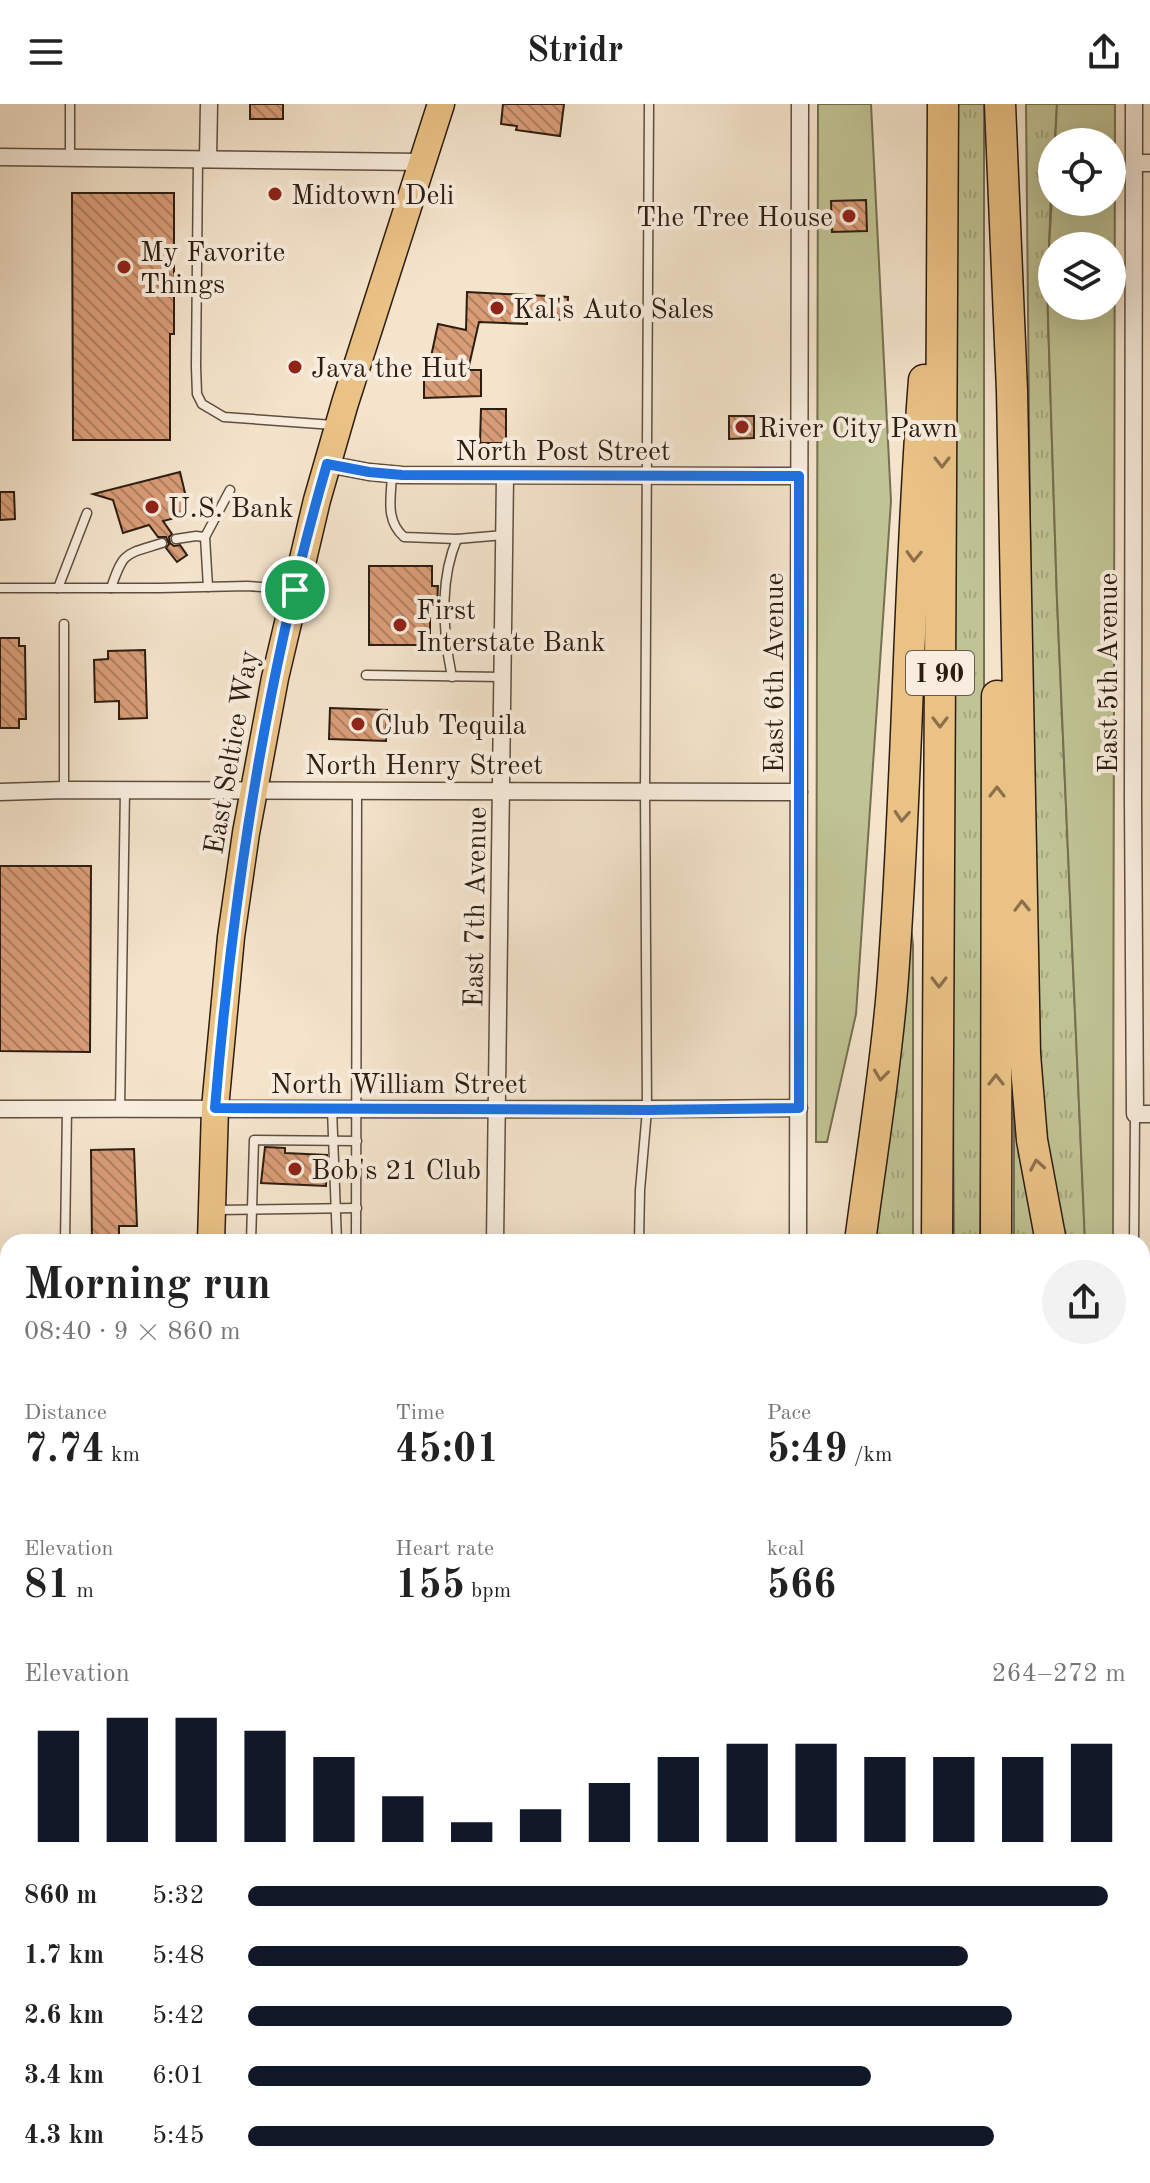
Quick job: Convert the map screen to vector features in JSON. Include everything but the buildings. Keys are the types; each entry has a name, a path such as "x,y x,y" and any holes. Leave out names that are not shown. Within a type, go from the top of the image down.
{"highway":[{"name":"I 90","path":"937,1234 943,104"},
{"name":"I 90","path":"996,1234 999,104"},
{"path":"999,104 1012,391 1025,1054 1032,1140 1050,1234"},
{"path":"861,1234 891,992 904,788 917,465 944,143"}],"main road":[{"name":"East Seltice Way","path":"211,1234 215,1108 231,937 275,678 338,425 441,104"}],"street":[{"path":"203,159 209,104"},
{"name":"East 6th Avenue","path":"798,1234 800,104"},
{"name":"East 5th Avenue","path":"1134,104 1142,163 1142,1114"},
{"path":"0,157 421,162"},
{"name":"North Post Street","path":"327,464 392,474 799,476"},
{"name":"East 7th Avenue","path":"495,1234 505,476"},
{"name":"North Henry Street","path":"0,792 799,792"},
{"name":"North William Street","path":"0,1109 799,1108"}],"lane":[{"path":"70,104 70,158"},
{"path":"639,1234 647,1110 645,791 649,104"},
{"path":"203,159 196,367 197,394 202,404 224,417 338,425"},
{"path":"392,474 390,513 395,529 404,537 457,539 504,535"},
{"path":"208,587 205,537 230,490"},
{"path":"58,588 87,513"},
{"path":"176,539 205,537"},
{"path":"452,677 445,632 446,579 449,556 457,539"},
{"path":"111,588 120,562 129,553 162,543"},
{"path":"0,588 247,586 295,590"},
{"path":"64,624 64,790"},
{"path":"366,675 503,677"},
{"path":"120,1109 125,790"},
{"path":"356,1234 357,790"},
{"path":"65,1234 67,1109"},
{"path":"332,1109 337,1234"},
{"name":"East 5th Avenue","path":"1134,1234 1142,1114"},
{"path":"251,1234 254,1140 357,1141"},
{"path":"212,1210 357,1208"}],"green space":[{"path":"818,104 871,104 891,501 856,1014 827,1142 816,1142"},
{"path":"952,104 984,104 984,877 980,1234 954,1234"},
{"path":"1026,104 1057,104 1056,128 1038,128 1038,216 1050,216 1049,232 1038,232 1038,320 1048,320 1085,1234 1060,1234 1039,1115"},
{"path":"1057,104 1115,104 1115,128 1056,128"},
{"path":"1051,216 1115,216 1115,232 1050,232"},
{"path":"1048,320 1115,320 1113,1234 1085,1234"},
{"path":"911,928 913,1234 871,1234"},
{"path":"1014,1055 1040,1234 1014,1234"}],"place":[{"name":"Midtown Deli","path":"275,194"},
{"name":"The Tree House","path":"849,216"},
{"name":"My Favorite Things","path":"124,267"},
{"name":"Kal's Auto Sales","path":"497,308"},
{"name":"Java the Hut","path":"295,367"},
{"name":"River City Pawn","path":"742,427"},
{"name":"U.S. Bank","path":"152,507"},
{"name":"First Interstate Bank","path":"400,625"},
{"name":"Club Tequila","path":"358,724"},
{"name":"Bob's 21 Club","path":"295,1169"}],"route":[{"path":"327,464 402,475 799,476 799,1108 215,1108 231,937 246,833 284,632 295,590 327,464"}]}
